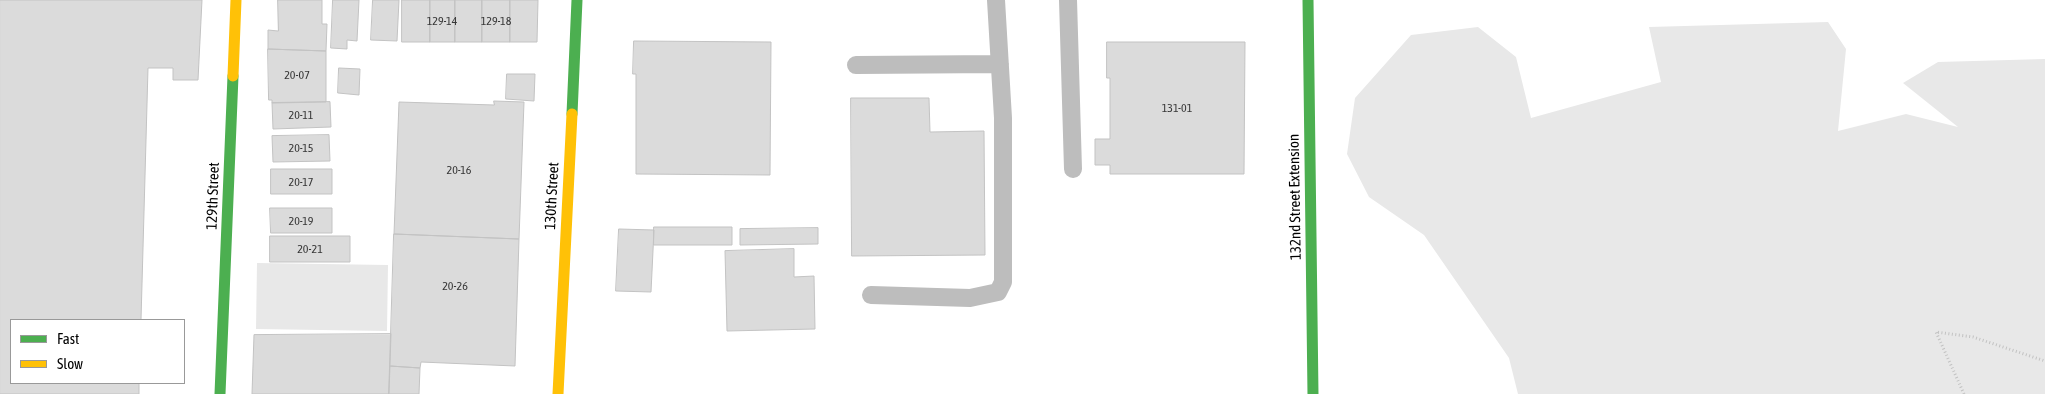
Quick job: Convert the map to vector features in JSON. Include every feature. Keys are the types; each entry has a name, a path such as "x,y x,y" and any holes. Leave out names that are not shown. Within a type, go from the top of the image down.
{"street":[{"name":"129th Street","path":"220,394 236,0"},
{"name":"130th Street","path":"558,394 577,0"},
{"name":"132nd Street Extension","path":"1308,0 1313,394"}],"lane":[{"path":"871,295 970,298 998,292 1003,282 1003,118 996,0"},
{"path":"1068,0 1073,169"},
{"path":"856,65 1000,64"}],"path":[{"path":"1964,394 1936,332 1973,337 2045,361"}],"shaded area":[{"path":"1828,22 1846,49 1838,131 1906,114 1958,127 1903,83 1938,62 2045,59 2045,394 1518,394 1509,358 1424,235 1369,197 1347,154 1355,98 1411,35 1478,27 1516,57 1531,118 1661,82 1649,27"},
{"path":"257,263 388,265 387,331 256,329"}],"building":[{"path":"0,0 202,0 198,80 173,80 173,68 148,68 141,319 10,319 10,384 139,384 139,394 0,394"},
{"path":"278,0 322,0 322,24 327,24 326,51 268,49 268,30 278,31"},
{"path":"333,0 359,0 357,41 347,40 347,49 331,48"},
{"path":"373,0 399,0 397,41 371,40"},
{"path":"402,0 430,0 430,42 402,42"},
{"path":"430,0 455,0 455,42 430,42"},
{"path":"455,0 482,0 482,42 455,42"},
{"path":"482,0 510,0 510,42 482,42"},
{"path":"510,0 538,0 537,42 510,42"},
{"path":"634,41 771,42 770,175 636,174 636,74 633,74"},
{"path":"1107,42 1245,42 1244,174 1110,174 1110,165 1095,165 1095,139 1110,139 1110,78 1107,78"},
{"path":"268,49 326,51 326,102 272,103 272,100 269,100"},
{"path":"339,68 360,69 359,95 338,93"},
{"path":"507,74 535,74 534,101 506,99"},
{"path":"851,98 929,98 930,132 984,131 985,255 852,256"},
{"path":"494,101 524,102 519,239 394,234 399,102 494,105"},
{"path":"330,102 331,127 273,129 272,103"},
{"path":"329,135 330,161 273,162 272,136"},
{"path":"271,169 332,169 332,194 271,194"},
{"path":"270,208 332,208 332,233 271,233"},
{"path":"654,227 732,227 732,245 654,245"},
{"path":"818,228 818,244 740,245 740,229"},
{"path":"619,229 654,230 651,292 616,291"},
{"path":"394,234 519,239 515,366 421,362 420,368 390,366"},
{"path":"270,236 350,236 350,262 270,262"},
{"path":"794,249 794,277 814,276 815,329 727,331 725,251"},
{"path":"391,334 389,394 252,394 254,335"},
{"path":"390,366 420,368 419,394 389,394"}],"traffic: fast":[{"path":"572,114 577,0"},
{"path":"1308,0 1313,394"},
{"path":"220,394 233,76"}],"traffic: slow":[{"path":"233,76 236,0"},
{"path":"558,394 572,114"}]}
